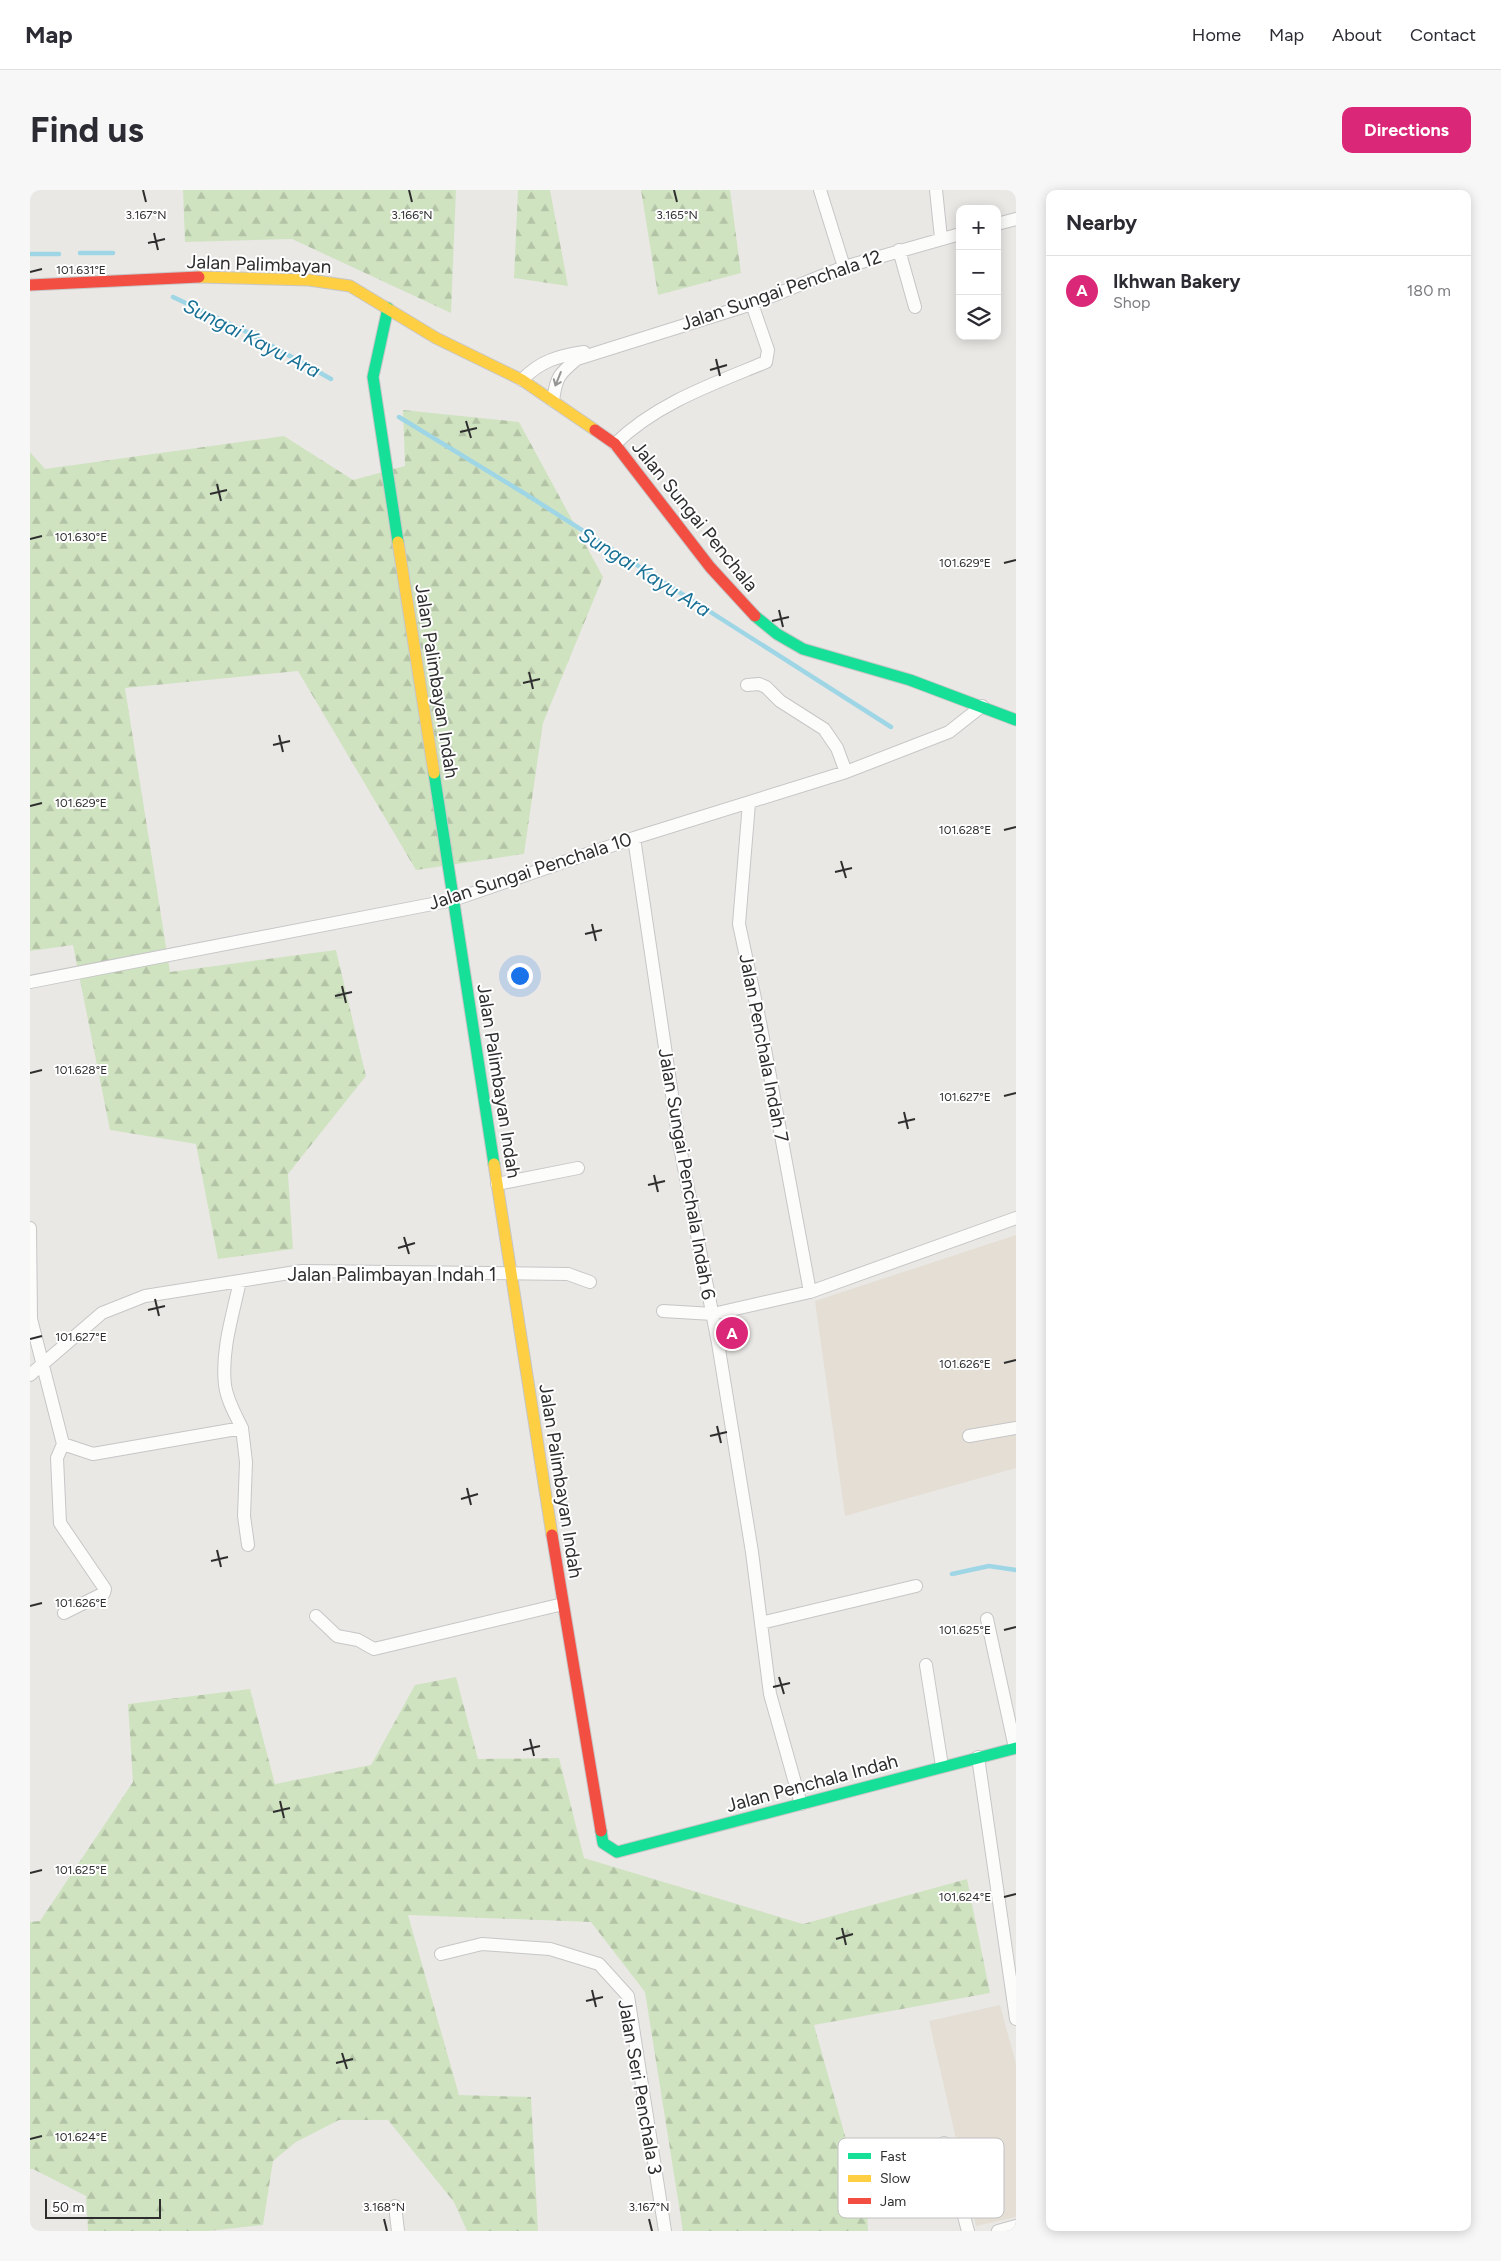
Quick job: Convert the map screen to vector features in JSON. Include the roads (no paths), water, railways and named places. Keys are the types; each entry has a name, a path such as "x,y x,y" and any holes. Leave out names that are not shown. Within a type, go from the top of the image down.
{"street":[{"path":"820,190 844,267"},
{"path":"936,190 941,238"},
{"path":"1001,223 1016,219"},
{"name":"Jalan Sungai Penchala 12","path":"553,401 556,382 560,373 577,359 752,304 844,267 956,235"},
{"path":"899,250 915,307"},
{"name":"Jalan Palimbayan","path":"30,285 209,277 308,280 350,286 436,338 522,380"},
{"path":"615,444 631,429 673,402 766,362 768,350 752,304"},
{"name":"Jalan Palimbayan Indah","path":"388,308 373,377 562,1604 603,1843 617,1852"},
{"name":"Jalan Sungai Penchala 12","path":"522,380 533,368 547,360 604,349"},
{"name":"Jalan Sungai Penchala","path":"522,380 615,444 710,567 749,612 777,634 803,649 910,680 1016,720"},
{"path":"747,685 760,684 766,687 780,701 824,729 837,748 846,772"},
{"name":"Jalan Sungai Penchala 10","path":"30,982 453,900 634,838 846,772 949,732 982,706"},
{"name":"Jalan Penchala Indah 7","path":"749,803 739,924 760,1022 810,1292"},
{"name":"Jalan Sungai Penchala Indah 6","path":"634,838 678,1142 712,1314 752,1552 770,1694 801,1804"},
{"path":"497,1184 578,1168"},
{"path":"663,1311 712,1314 810,1292 1016,1218"},
{"path":"30,1228 31,1318 63,1444 58,1458 60,1523 105,1589 104,1593 64,1613"},
{"name":"Jalan Palimbayan Indah 1","path":"30,1375 102,1313 145,1296 302,1270 512,1274"},
{"path":"512,1274 568,1274 590,1282"},
{"path":"240,1281 228,1339 225,1385 230,1404 242,1428 247,1482 244,1494 244,1524 248,1545"},
{"path":"63,1444 93,1454 242,1428"},
{"path":"969,1436 1016,1428"},
{"path":"761,1623 916,1586"},
{"path":"316,1616 337,1636 358,1640 374,1649 562,1604"},
{"path":"987,1619 1016,1748"},
{"path":"926,1665 942,1766"},
{"name":"Jalan Penchala Indah","path":"617,1852 1016,1748"},
{"path":"978,1757 1016,2019"},
{"name":"Jalan Seri Penchala 3","path":"441,1954 482,1944 550,1949 599,1964 628,1996 665,2231"},
{"path":"395,2206 398,2231"},
{"path":"964,2218 968,2231"},
{"path":"998,2231 1016,2226"}],"waterway":[{"name":"Sungai Kayu Ara","path":"80,253 113,253"},
{"name":"Sungai Kayu Ara","path":"30,254 59,254"},
{"name":"Sungai Kayu Ara","path":"173,297 247,332 331,379"},
{"name":"Sungai Kayu Ara","path":"399,417 527,495 891,727"},
{"path":"952,1574 989,1566 1016,1570"}],"place":[{"name":"Ikhwan Bakery","path":"732,1333"}]}
